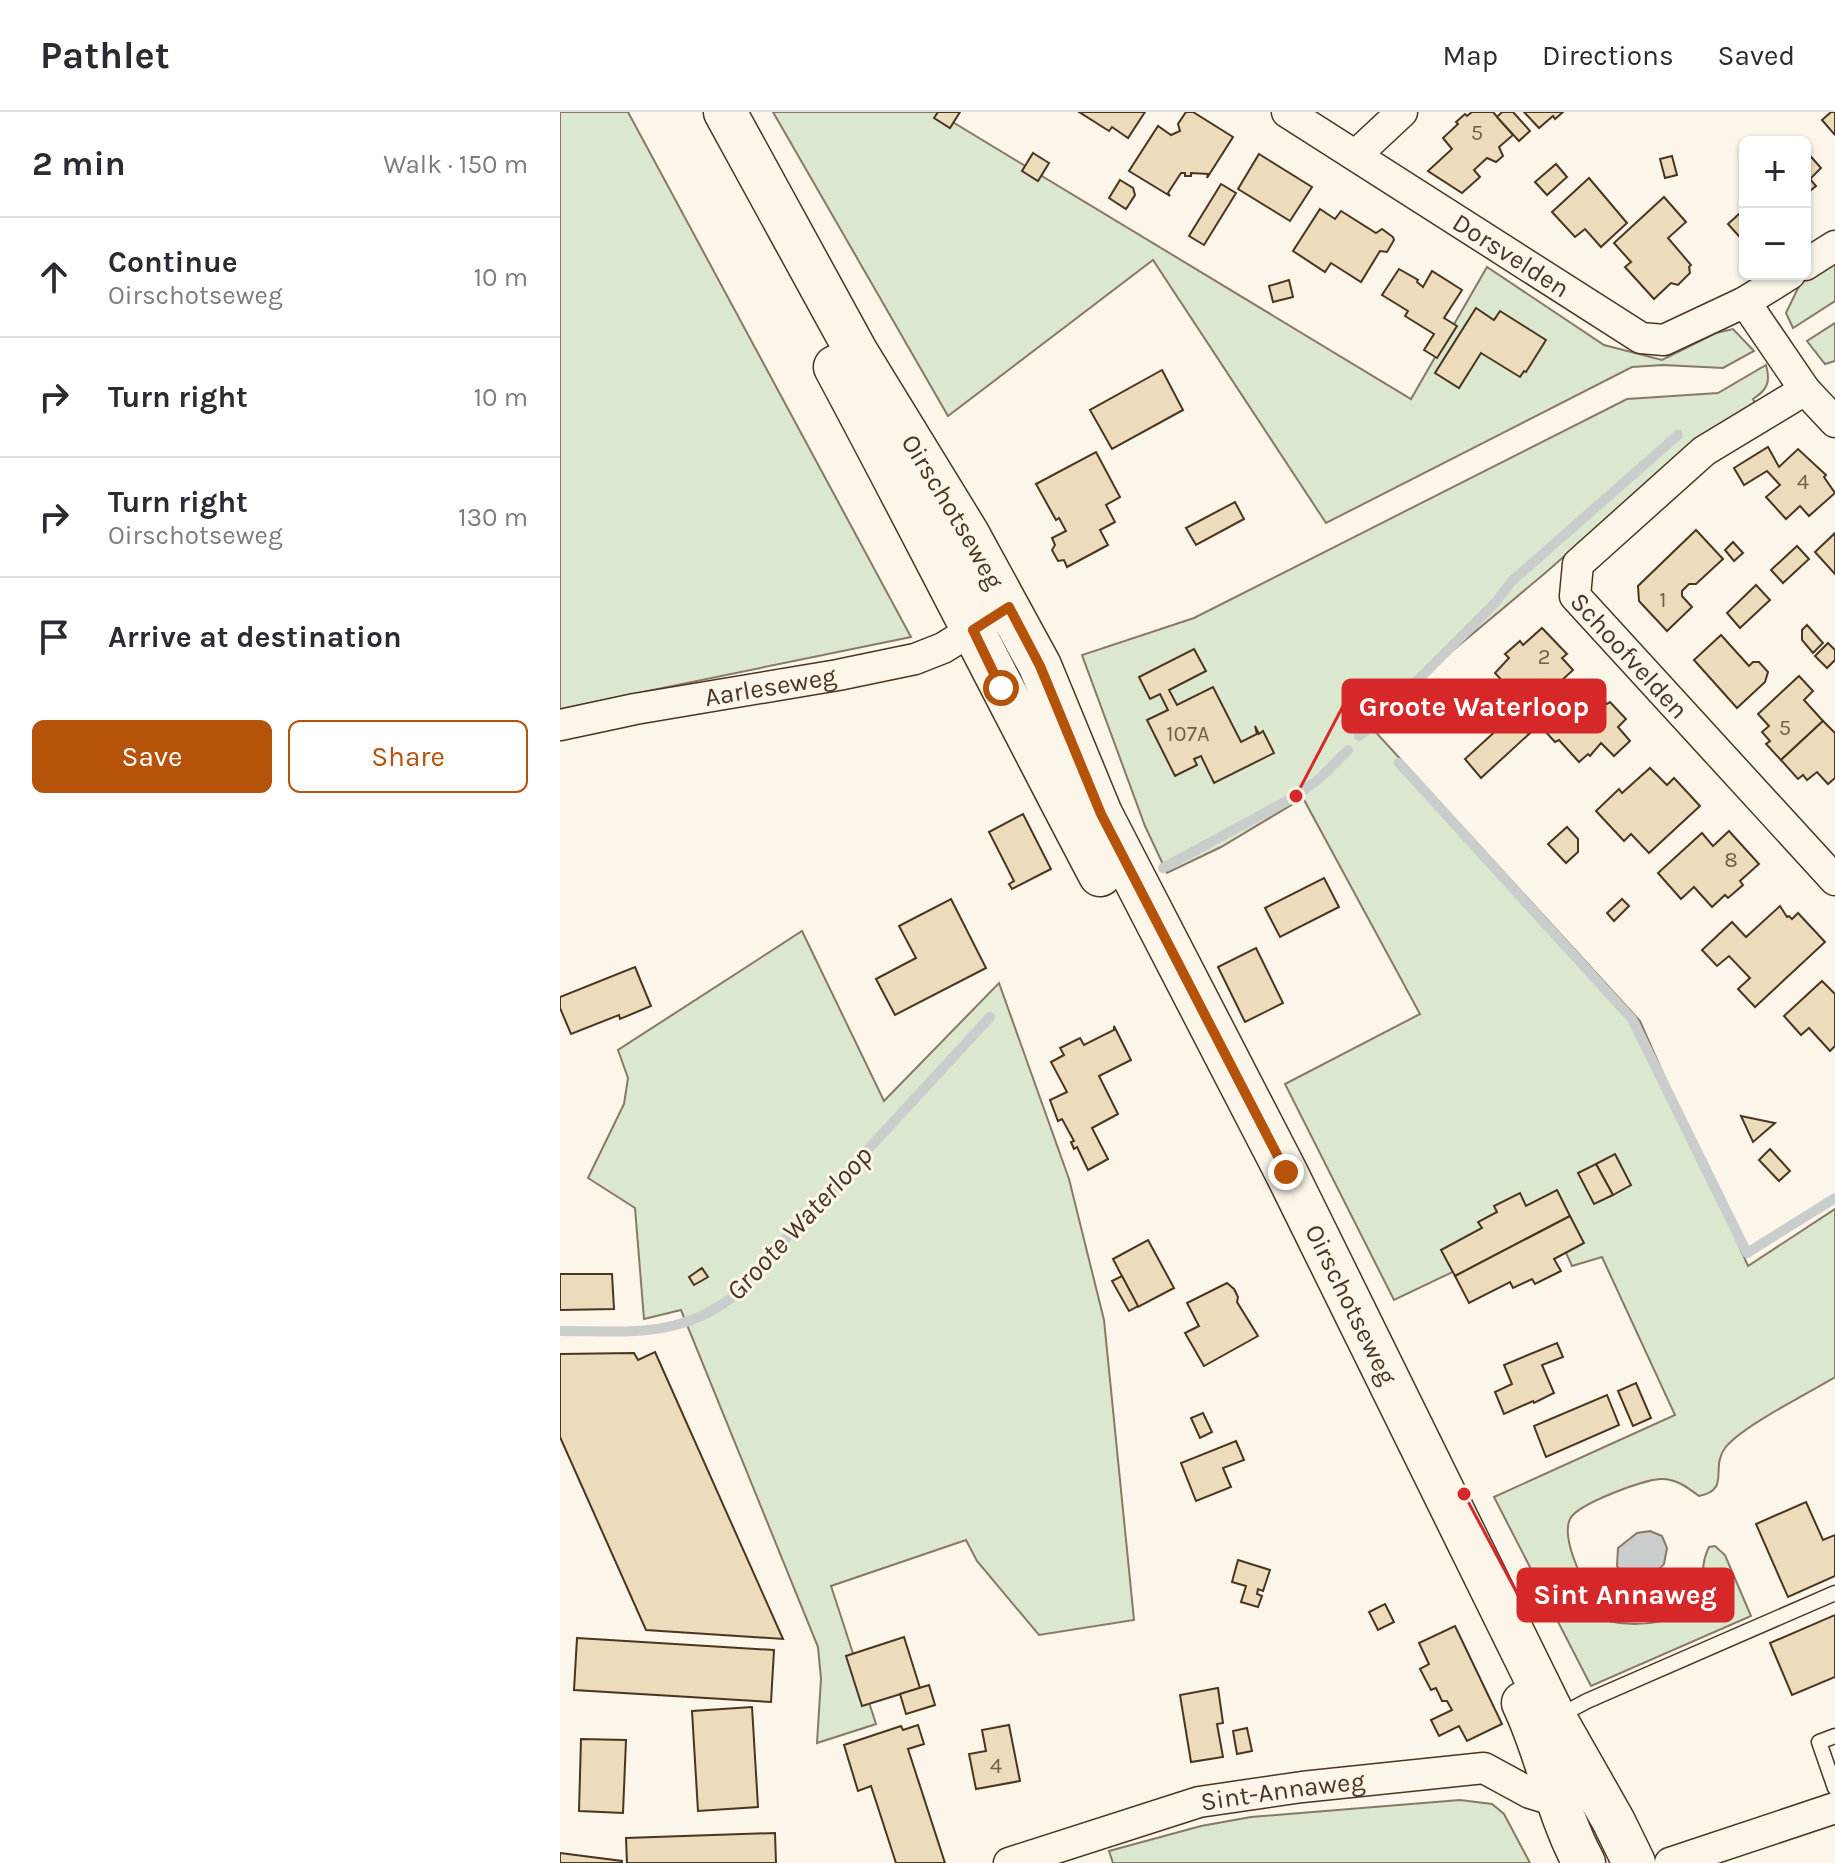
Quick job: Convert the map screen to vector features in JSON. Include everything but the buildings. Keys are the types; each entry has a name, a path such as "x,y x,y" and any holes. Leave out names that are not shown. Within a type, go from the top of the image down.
{"main road":[{"name":"Oirschotseweg","path":"697,112 935,552 1459,1570 1545,1723 1614,1822 1634,1863"},
{"name":"Oirschotseweg","path":"725,112 857,353 968,534 1040,666 1101,814 1286,1172 1545,1723 1556,1801 1584,1863"}],"street":[{"name":"Dorsvelden","path":"1287,112 1641,338 1664,340 1745,302 1780,280"},
{"path":"1356,155 1402,112"},
{"path":"1811,261 1835,246"},
{"path":"1745,302 1805,390 1835,422"},
{"name":"Schoofvelden","path":"1805,390 1704,451 1578,564 1575,596 1835,880"},
{"name":"Aarleseweg","path":"560,725 915,659 943,648 1009,607"},
{"name":"Sint-Annaweg","path":"1009,1863 1199,1802 1318,1786 1484,1768 1530,1793 1556,1801"},
{"path":"1670,1863 1835,1808"}],"lane":[{"path":"1545,1723 1587,1701 1835,1593"},
{"path":"1835,1736 1819,1742 1835,1788"}],"green space":[{"path":"560,112 628,112 911,637 560,709"},
{"path":"773,112 936,112 1411,399 1487,267 1604,345 1662,360 1716,333 1733,329 1754,351 1723,368 1632,367 1326,523 1153,260 948,416"},
{"path":"1835,262 1835,301 1793,328 1786,313 1801,282 1811,280 1811,276"},
{"path":"1835,323 1835,361 1825,364 1807,341"},
{"path":"1766,365 1767,385 1753,399 1757,406 1695,442 1427,672 1371,727 1640,1021 1748,1266 1835,1209 1835,1377 1760,1420 1734,1439 1721,1456 1717,1483 1709,1493 1699,1496 1676,1482 1652,1480 1597,1500 1570,1519 1569,1542 1573,1557 1586,1587 1608,1621 1634,1624 1660,1621 1685,1613 1708,1600 1704,1563 1709,1547 1715,1546 1725,1555 1751,1616 1591,1686 1494,1497 1675,1415 1602,1257 1572,1266 1553,1224 1394,1300 1285,1084 1420,1014 1303,798 1221,847 1167,873 1145,826 1082,655 1194,618 1627,399 1718,393"},
{"path":"802,931 884,1101 999,983 1069,1179 1104,1320 1134,1620 1039,1635 977,1561 966,1540 831,1586 876,1724 817,1743 821,1679 818,1647 681,1310 644,1319 635,1208 588,1178 624,1104 628,1078 618,1050"},
{"path":"1460,1800 1492,1804 1504,1814 1530,1863 1113,1863 1109,1851 1201,1826 1251,1817"}],"shaded area":[{"path":"1650,1531 1662,1536 1667,1548 1664,1564 1645,1576 1623,1576 1617,1566 1618,1548 1637,1533"}],"waterway":[{"path":"1373,725 1496,602 1512,581 1678,435"},
{"name":"Groote Waterloop","path":"1359,736 1373,725 1375,729"},
{"name":"Groote Waterloop","path":"1163,868 1296,796 1320,778 1348,750"},
{"name":"Groote Waterloop","path":"1399,763 1632,1019 1747,1253 1835,1198"},
{"name":"Groote Waterloop","path":"560,1331 628,1331 670,1326 711,1311 731,1298 990,1017"}],"place":[{"name":"Groote Waterloop","path":"1296,796"},
{"name":"Sint Annaweg","path":"1464,1494"}],"route":[{"path":"1001,688 973,630 1009,607 1040,666 1101,814 1286,1172"}]}
